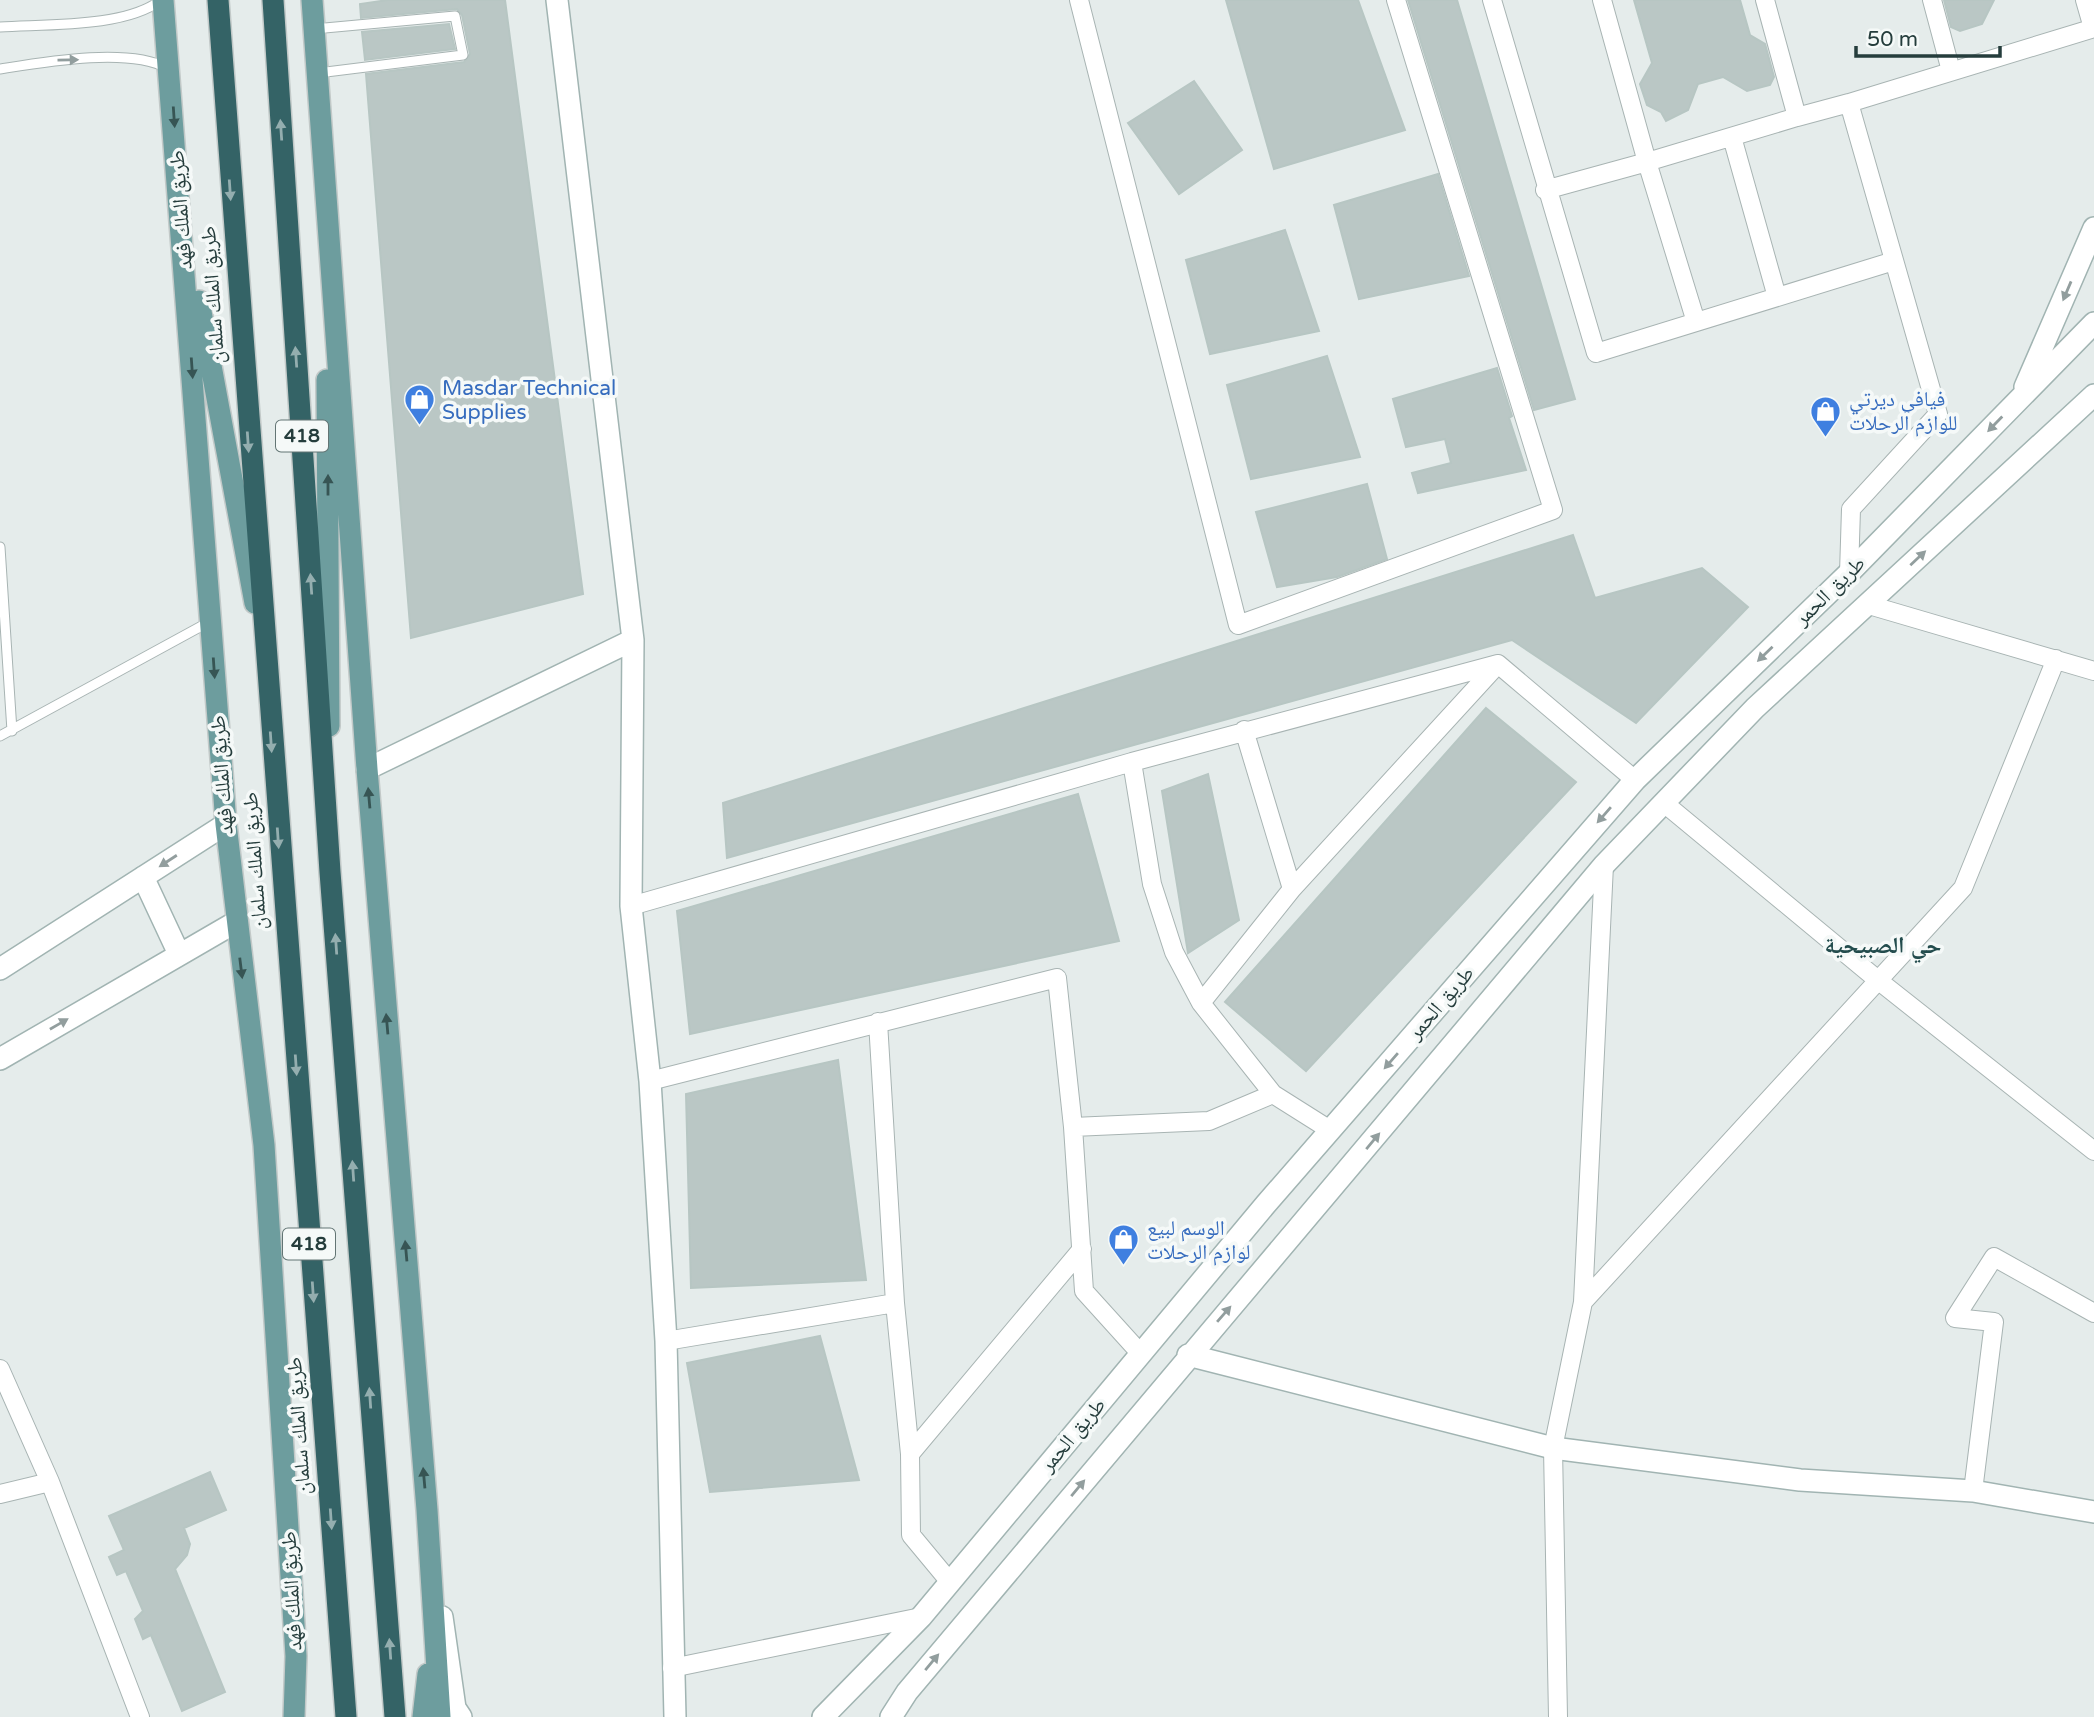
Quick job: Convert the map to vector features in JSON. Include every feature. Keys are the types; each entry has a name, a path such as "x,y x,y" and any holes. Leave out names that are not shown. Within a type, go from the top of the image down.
{"highway":[{"name":"طريق الملك سلمان","path":"218,0 273,770 346,1717"},
{"name":"418","path":"273,0 330,872 395,1717"}],"main road":[{"name":"طريق الملك فهد","path":"162,0 170,70 226,824 264,1145 296,1656 294,1717"},
{"path":"312,0 367,769 427,1510 440,1717"},
{"path":"326,169 330,872"},
{"path":"180,199 264,646"},
{"path":"423,1717 428,1672 427,1510"},
{"path":"296,1656 308,1717"}],"street":[{"path":"556,0 633,640 631,906 650,1081 666,1341 675,1717"},
{"path":"1079,0 1238,625 1553,510 1396,0"},
{"path":"1492,0 1545,190 1596,353 1894,261"},
{"path":"1602,0 1647,162 1696,322"},
{"path":"1765,0 1797,117"},
{"path":"1932,0 1951,71"},
{"path":"1545,190 1849,103 2094,28 2085,0"},
{"path":"1849,103 1938,414 1851,509 1849,573"},
{"path":"1732,137 1777,297"},
{"path":"2020,399 2094,228"},
{"name":"طريق الحمر","path":"823,1717 921,1617 1330,1130 1635,780 1849,573 2094,323"},
{"name":"طريق الحمر","path":"891,1717 907,1692 1188,1356 1357,1160 1604,865 1755,708 2094,395"},
{"path":"1869,605 2094,671"},
{"path":"367,769 633,640"},
{"path":"1583,1302 1963,888 2056,659"},
{"path":"631,906 1244,730 1498,664"},
{"path":"1498,664 1635,780"},
{"path":"1201,1003 1292,889 1498,664"},
{"path":"1244,730 1292,889"},
{"path":"1132,762 1152,884 1174,952 1201,1003 1273,1094 1330,1130"},
{"path":"1664,803 1879,981 2094,1151"},
{"path":"0,969 226,824"},
{"path":"1558,1717 1553,1448 1583,1302 1604,865"},
{"path":"143,877 179,954"},
{"path":"0,1059 236,922"},
{"path":"650,1081 1057,978 1073,1127 1084,1292 1141,1354"},
{"path":"878,1022 895,1303 910,1454 911,1535 950,1582"},
{"path":"1073,1127 1209,1121 1273,1094"},
{"path":"910,1454 1082,1249"},
{"path":"1973,1492 1994,1322 1955,1318 1994,1258 2094,1313"},
{"path":"666,1341 895,1303"},
{"path":"1188,1356 1553,1448 1800,1480 1973,1492 2094,1512"},
{"path":"0,1369 50,1482 140,1717"},
{"path":"0,1494 50,1482"},
{"path":"427,1510 455,1708 461,1717"},
{"path":"672,1668 921,1617"},
{"path":"840,1717 850,1690"}],"lane":[{"path":"0,27 97,20 138,13 162,0"},
{"path":"314,29 455,16 463,55 318,73"},
{"path":"0,69 54,60 125,58 156,62 170,70"},
{"path":"0,547 12,731"},
{"path":"0,736 211,621"}],"building":[{"path":"388,0 505,0 583,594 411,638 366,74 464,62 470,54 462,15 457,9 361,18 360,4"},
{"path":"1226,0 1358,0 1405,130 1274,169"},
{"path":"1408,0 1457,0 1575,399 1534,410"},
{"path":"1634,0 1740,0 1750,35 1765,44 1774,77 1770,85 1747,91 1723,77 1698,84 1688,110 1666,121 1661,112 1647,105 1640,84 1652,63"},
{"path":"1944,0 1994,0 1982,24 1960,31 1951,27"},
{"path":"449,24 455,49 365,60 362,32"},
{"path":"1194,81 1242,150 1179,194 1128,123"},
{"path":"1438,174 1469,276 1359,299 1334,205"},
{"path":"1285,230 1319,331 1210,354 1186,260"},
{"path":"1327,356 1360,457 1251,479 1227,385"},
{"path":"1497,368 1512,416 1509,418 1526,470 1418,493 1412,473 1451,463 1445,439 1406,447 1393,399"},
{"path":"1367,484 1387,559 1337,577 1277,587 1256,512"},
{"path":"1573,535 1595,598 1702,568 1748,607 1636,723 1512,640 727,858 723,803"},
{"path":"1486,708 1576,782 1306,1071 1225,1002"},
{"path":"1208,774 1239,920 1188,953 1162,791"},
{"path":"1078,794 1119,941 690,1034 677,911"},
{"path":"838,1060 866,1280 691,1288 686,1094"},
{"path":"820,1336 859,1480 710,1492 687,1363"},
{"path":"210,1472 226,1510 184,1528 190,1544 187,1555 175,1569 225,1692 182,1711 151,1635 143,1639 135,1619 143,1611 126,1571 117,1575 109,1557 124,1550 109,1516"}],"place":[{"name":"Masdar Technical Supplies","path":"419,427"},
{"name":"فيافي ديرتي للوازم الرحلات","path":"1826,438"},
{"name":"الوسم لبيع لوازم الرحلات","path":"1124,1267"}],"district":[{"name":"حي الصبيحية","path":"1883,946"}]}
